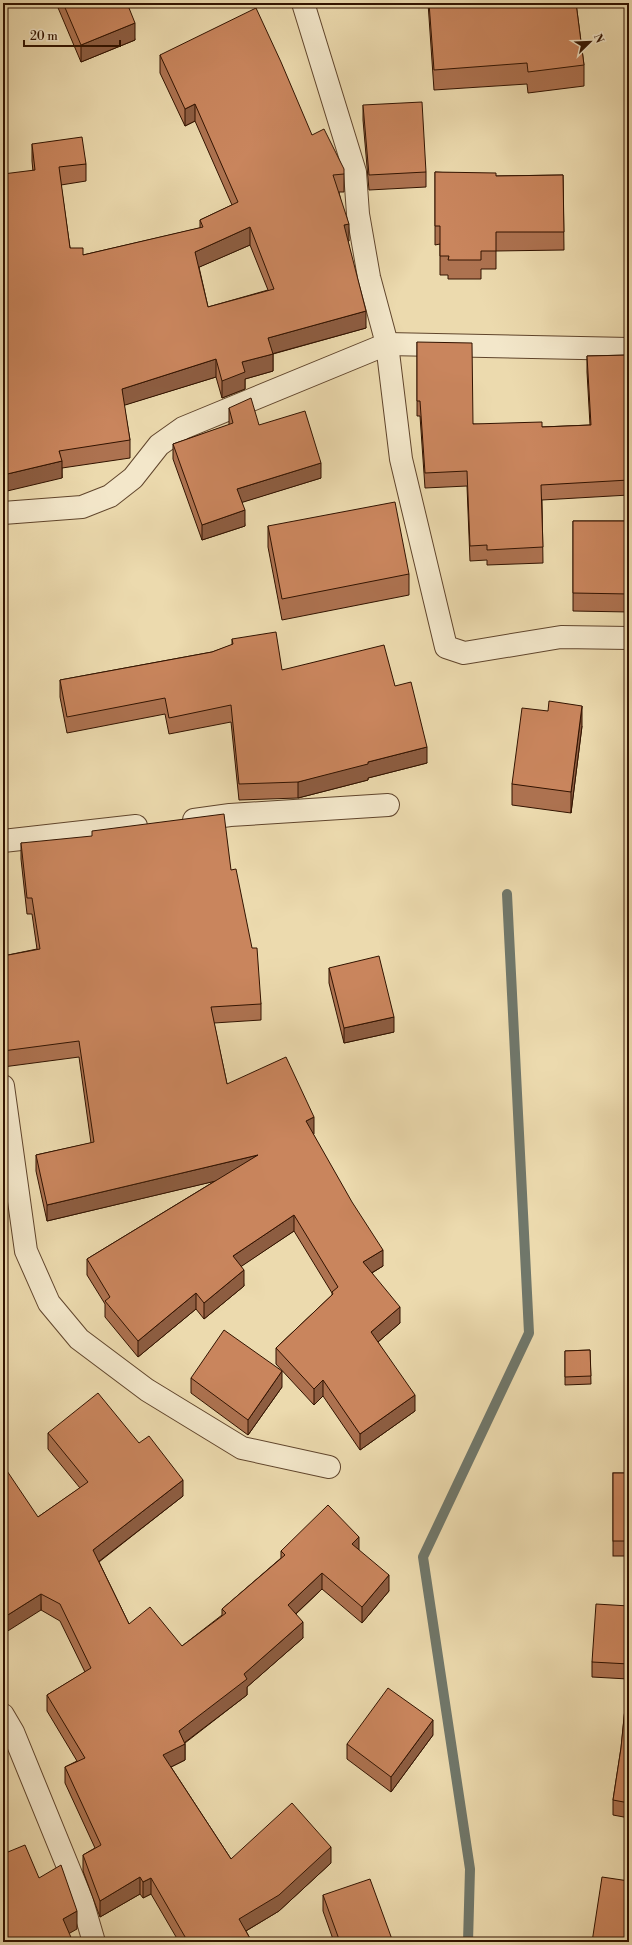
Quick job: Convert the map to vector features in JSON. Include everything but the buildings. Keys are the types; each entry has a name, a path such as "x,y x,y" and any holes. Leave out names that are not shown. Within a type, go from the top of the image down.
{"street":[{"path":"304,3 355,172 358,214 369,277 387,344 401,459 446,647 464,652 561,637 629,638"},
{"path":"3,513 82,507 110,496 133,478 158,445 183,428 387,344 629,349"},
{"path":"3,841 230,816 388,805"},
{"path":"3,1086 26,1251 49,1303 79,1339 147,1390 242,1448 329,1467"},
{"path":"3,1715 13,1732 82,1901 94,1942"}],"waterway":[{"path":"468,1942 470,1869 423,1557 529,1333 507,894"}]}
